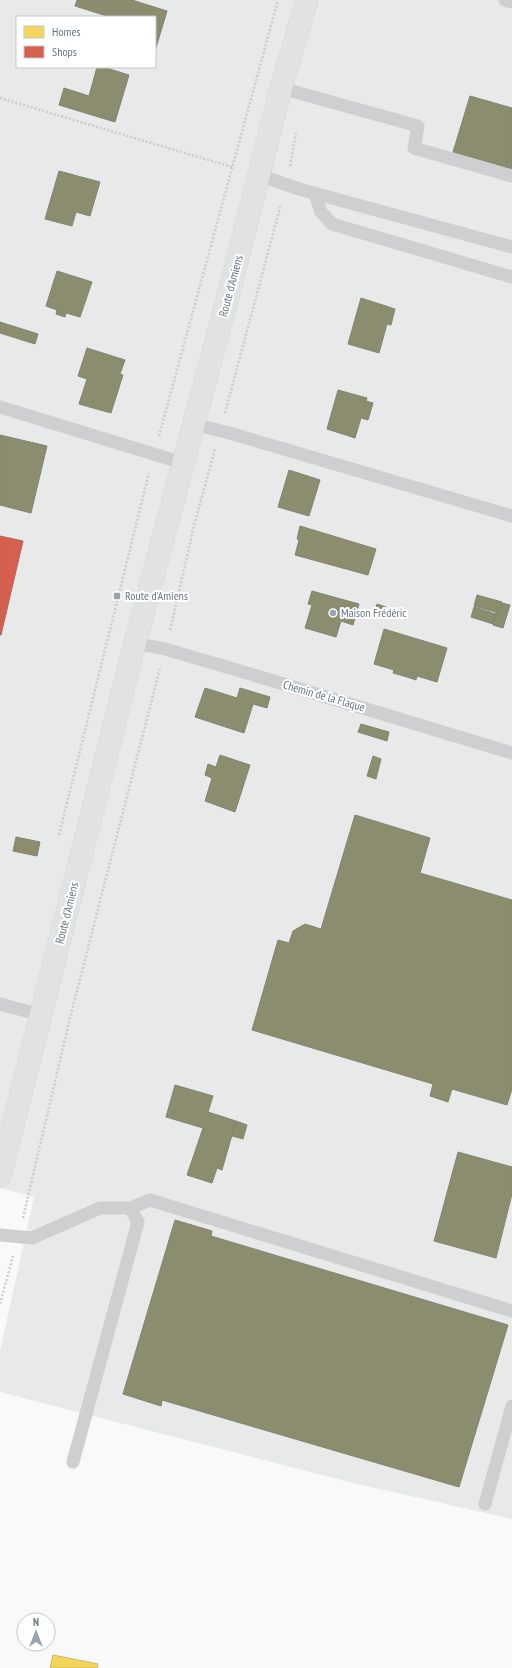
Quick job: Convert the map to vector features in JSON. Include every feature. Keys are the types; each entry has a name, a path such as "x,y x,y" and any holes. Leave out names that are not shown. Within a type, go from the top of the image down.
{"main road":[{"name":"Route d'Amiens","path":"0,1176 135,643 194,424 281,88 307,0"}],"lane":[{"path":"505,0 512,2"},
{"path":"281,88 418,126 414,148 512,176"},
{"path":"259,175 315,193 512,247"},
{"path":"315,193 321,212 332,224 512,277"},
{"path":"0,407 183,463"},
{"path":"194,424 241,436 512,516"},
{"name":"Chemin de la Flaque","path":"135,643 165,649 512,753"},
{"path":"0,1004 41,1015"},
{"path":"0,1235 32,1238 100,1208 130,1208 150,1200 512,1311"},
{"path":"73,1462 138,1222 130,1208"},
{"path":"486,1504 512,1406"}],"path":[{"path":"59,836 154,455 278,0"},
{"path":"0,98 259,175"}],"shaded area":[{"path":"0,0 512,0 512,1519 353,1483 0,1392 0,1351 34,1197 0,1188"}],"building: Homes":[{"path":"53,1655 98,1664 97,1668 50,1668"}],"building: Shops":[{"path":"0,536 23,541 1,635 0,635"}],"building: Industry":[{"path":"77,0 132,0 167,11 156,48 156,16 107,16 75,6"},
{"path":"97,68 106,68 129,75 115,122 59,105 64,88 89,96"},
{"path":"470,96 512,108 512,169 453,152"},
{"path":"59,171 100,182 90,216 76,212 72,226 45,219"},
{"path":"57,271 92,282 80,317 66,313 65,317 56,314 57,310 46,306"},
{"path":"361,298 395,309 391,325 387,324 379,353 348,344"},
{"path":"0,322 38,334 35,344 0,333"},
{"path":"87,348 125,360 120,374 123,375 111,413 79,404 87,379 78,376"},
{"path":"338,390 367,398 366,401 373,403 368,420 361,418 355,438 327,429"},
{"path":"0,435 47,446 31,513 0,505"},
{"path":"289,470 320,480 309,516 278,507"},
{"path":"300,526 376,549 368,575 295,555 299,540 297,539"},
{"name":"Maison Frédéric","path":"312,591 359,604 353,625 341,621 336,637 305,628 312,605 308,604"},
{"path":"477,595 502,602 499,613 474,606"},
{"path":"502,603 510,605 503,628 493,625 496,612 499,613"},
{"path":"377,604 386,607 383,617 374,614"},
{"path":"474,607 496,614 493,624 471,617"},
{"path":"384,629 447,648 437,682 417,676 416,680 393,673 394,670 374,664"},
{"path":"205,688 237,698 240,688 270,697 267,708 253,704 244,733 195,717"},
{"path":"361,724 389,732 387,741 358,732"},
{"path":"220,755 250,765 235,812 205,801 212,778 205,775 208,764 216,767"},
{"path":"373,756 381,759 376,779 367,776"},
{"path":"355,815 430,838 420,873 512,900 512,1089 507,1105 452,1089 448,1102 430,1096 433,1084 252,1030 278,940 289,943 293,931 305,924 321,929"},
{"path":"16,837 40,842 37,856 13,851"},
{"path":"175,1085 213,1096 208,1112 236,1121 222,1170 217,1168 212,1183 187,1175 203,1128 166,1117"},
{"path":"236,1121 247,1125 243,1139 232,1136"},
{"path":"458,1152 512,1167 512,1194 496,1258 434,1241"},
{"path":"175,1220 212,1231 211,1236 508,1325 459,1487 162,1400 161,1406 123,1394"}],"place":[{"name":"Route d'Amiens","path":"117,596"},
{"name":"Maison Frédéric","path":"333,613"}]}
